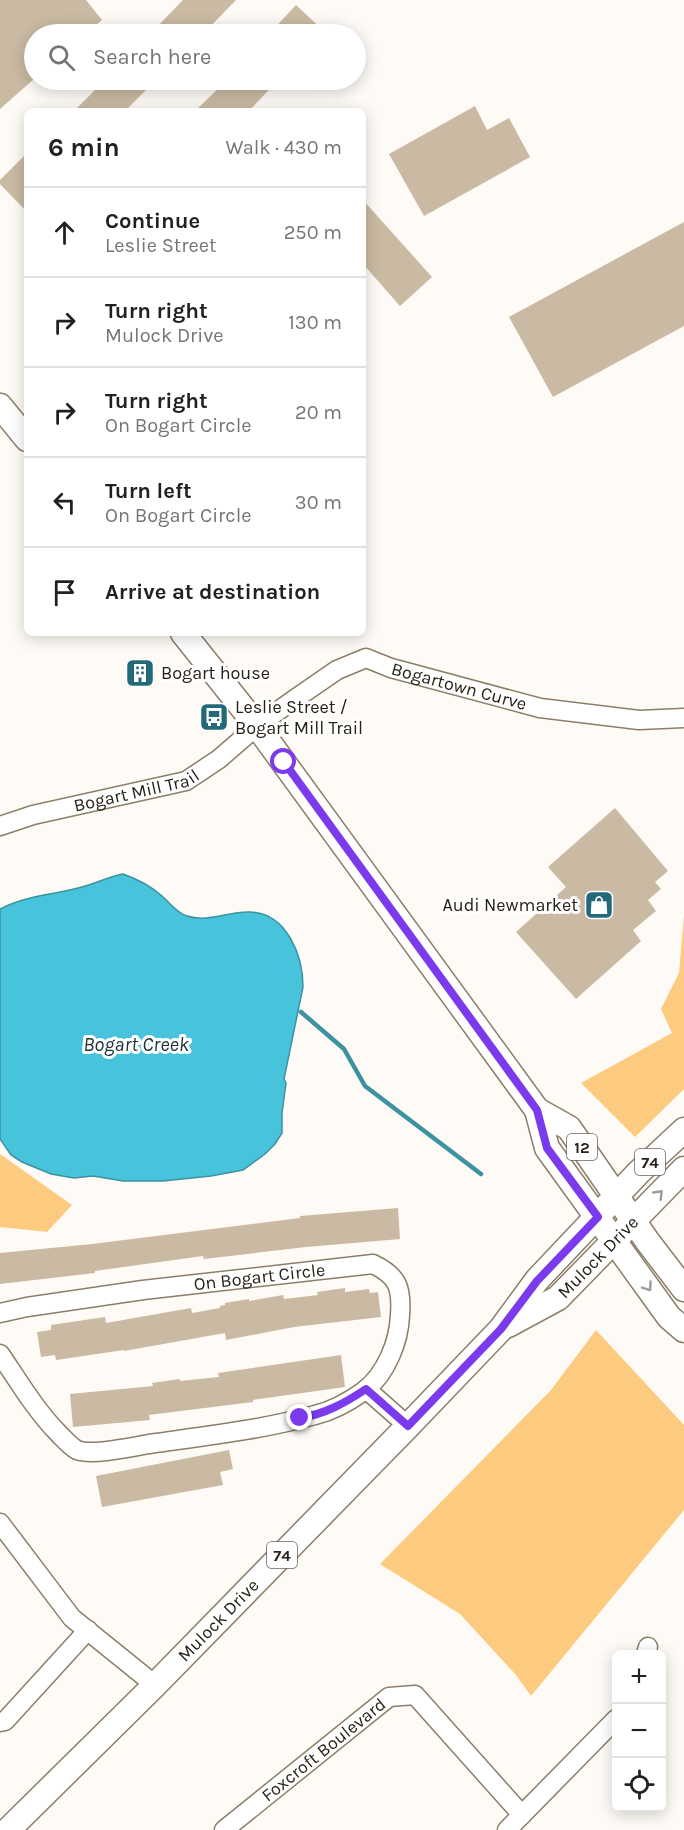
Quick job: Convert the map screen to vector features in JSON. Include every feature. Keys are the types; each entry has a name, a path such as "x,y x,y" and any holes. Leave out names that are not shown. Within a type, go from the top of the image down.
{"main road":[{"path":"0,406 24,435"},
{"name":"12","path":"185,636 257,726 537,1110 547,1148 669,1317 684,1330"},
{"name":"12","path":"537,1110 569,1128 684,1289"},
{"name":"Mulock Drive","path":"8,1830 155,1685 408,1426 501,1329 537,1281 639,1172 684,1130"},
{"name":"Mulock Drive","path":"501,1329 558,1298 684,1169"}],"street":[{"name":"Bogartown Curve","path":"257,726 337,670 366,658 391,668 540,708 639,720 684,718"},
{"name":"Bogart Mill Trail","path":"0,826 33,815 186,781 219,759 257,726"},
{"name":"On Bogart Circle","path":"0,1313 143,1290 373,1264 384,1269 396,1280 401,1294 399,1329 392,1353 366,1389 345,1403 317,1415 238,1432 100,1451 77,1450 39,1413 0,1354"},
{"path":"366,1389 408,1426"},
{"path":"0,1522 72,1618 155,1685"},
{"path":"0,1722 5,1721 88,1630"},
{"name":"Foxcroft Boulevard","path":"224,1830 389,1697 415,1695 522,1815"},
{"path":"507,1830 612,1723"}],"shaded area":[{"path":"684,915 684,1089 635,1137 581,1083 672,1033 661,1009 679,973"},
{"path":"0,1154 72,1205 47,1232 0,1227"},
{"path":"596,1330 684,1425 684,1510 531,1696 516,1675 460,1614 380,1564 551,1390"}],"water":[{"name":"Bogart Creek","path":"123,874 153,889 177,911 187,916 211,918 242,912 263,914 283,928 296,950 303,987 284,1079 286,1083 282,1133 265,1154 243,1170 163,1181 123,1181 93,1176 74,1178 51,1174 22,1162 11,1155 0,1139 0,909 19,901 84,887"}],"building":[{"path":"0,0 86,0 102,20 97,24 24,24 24,88 0,109"},
{"path":"183,0 236,0 213,24 160,24"},
{"path":"296,5 316,24 278,24"},
{"path":"95,90 146,90 128,108 77,108"},
{"path":"217,90 269,90 252,108 198,108"},
{"path":"475,106 487,130 509,118 530,157 424,216 389,154"},
{"path":"24,156 24,209 0,184 0,180"},
{"path":"366,203 432,277 400,306 366,267"},
{"path":"684,222 684,326 553,397 509,317"},
{"name":"Bogart house","path":"143,658 155,677 138,687 126,669"},
{"name":"Audi Newmarket","path":"615,808 668,871 655,882 661,889 648,900 656,911 633,930 641,941 576,999 516,932 566,887 548,867"},
{"path":"398,1208 400,1239 204,1259 203,1256 95,1271 95,1273 0,1284 0,1253 92,1244 300,1218 300,1216"},
{"path":"345,1288 345,1292 369,1289 370,1293 378,1292 381,1317 294,1327 226,1340 225,1333 124,1351 56,1360 55,1355 41,1357 37,1332 51,1330 51,1325 105,1317 106,1323 191,1308 192,1313 220,1308 225,1303 249,1299 249,1301 283,1295 284,1299 318,1295 317,1292"},
{"path":"341,1355 345,1387 253,1400 253,1402 149,1415 150,1420 73,1427 70,1394 153,1386 152,1383 180,1379 180,1381 219,1377 218,1373"},
{"path":"229,1450 233,1469 220,1472 223,1485 102,1507 96,1476"}],"waterway":[{"name":"Bogart Creek","path":"301,1012 344,1049 365,1086 481,1174"}],"place":[{"name":"Bogart house","path":"140,673"},
{"name":"Leslie Street / Bogart Mill Trail","path":"214,717"},
{"name":"Audi Newmarket","path":"599,905"}],"route":[{"path":"284,762 537,1110 547,1148 598,1217 537,1281 501,1329 408,1426 366,1389 345,1403 317,1415 300,1418"}]}
